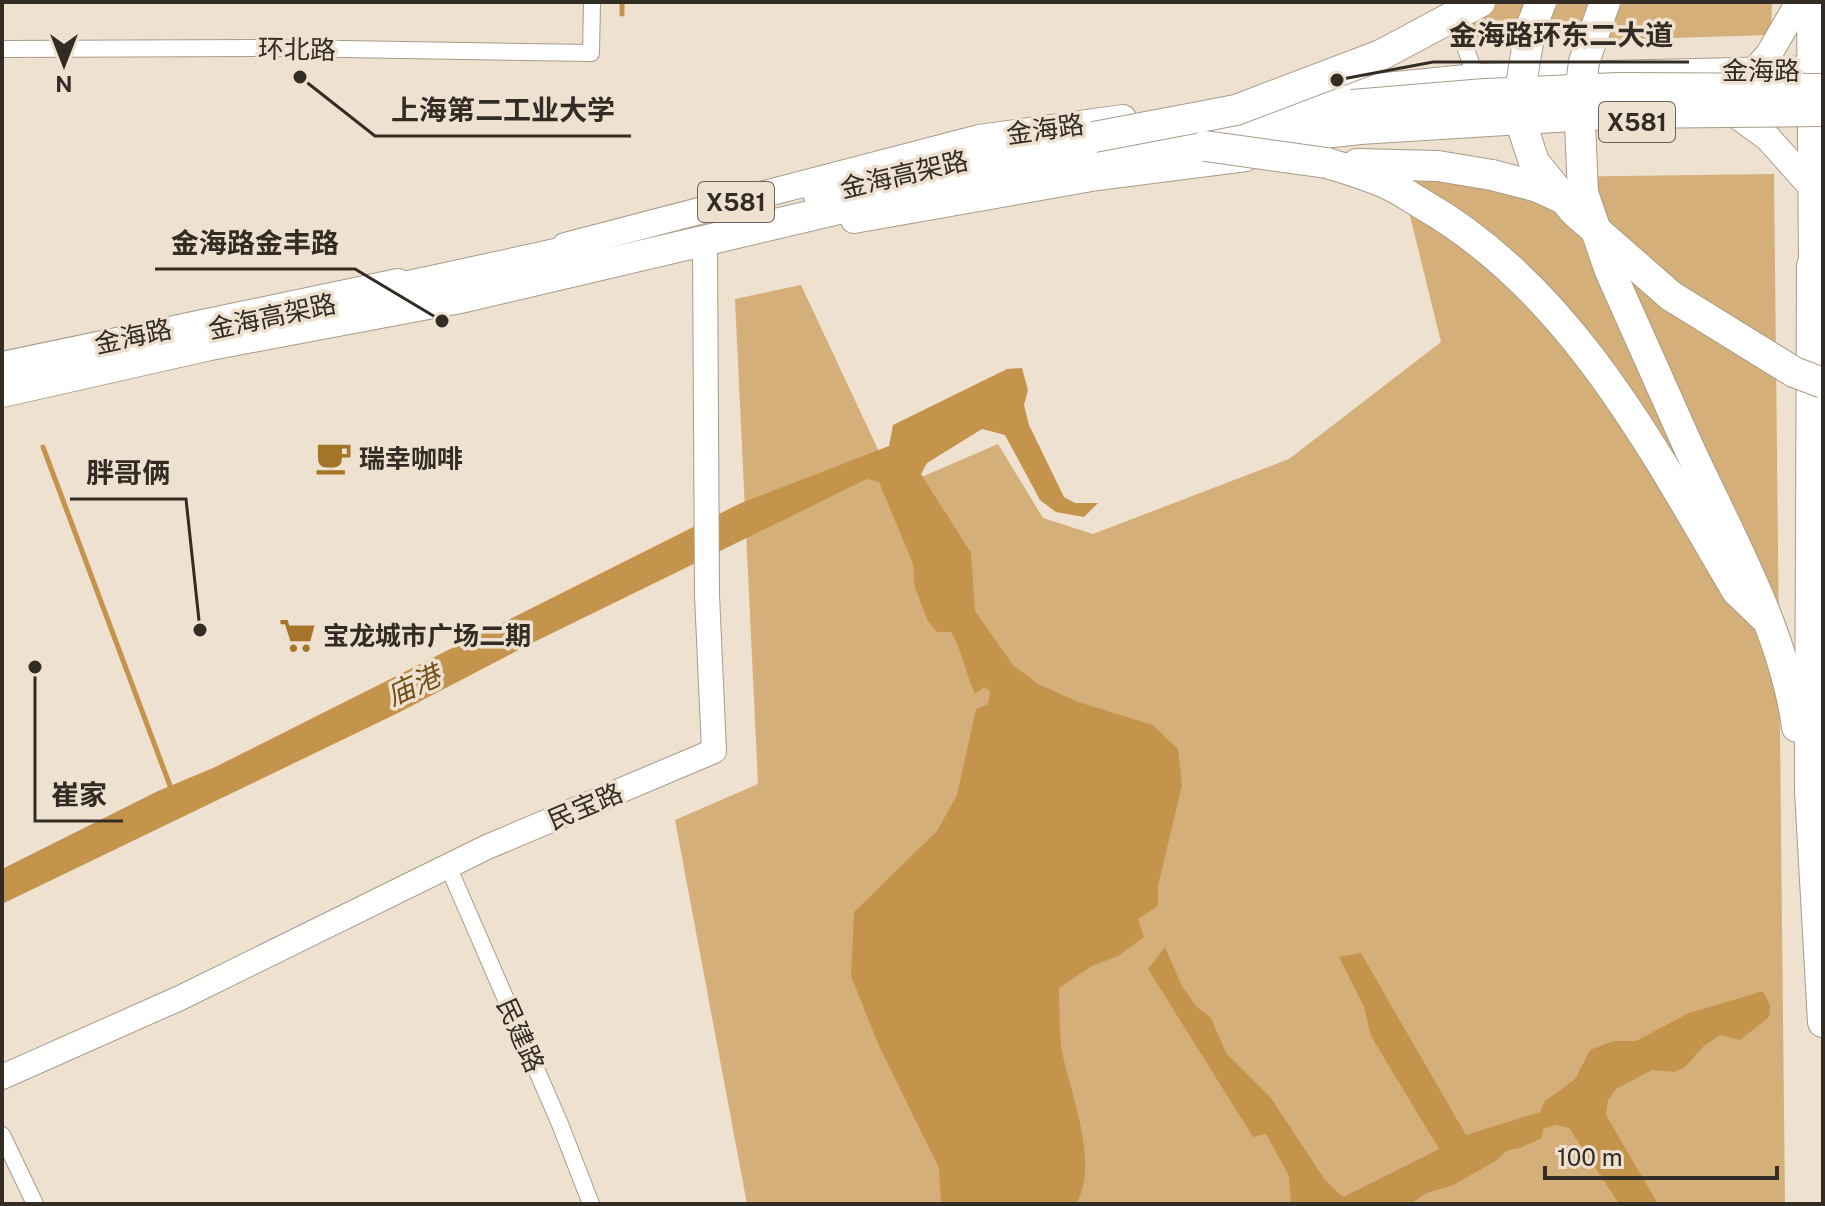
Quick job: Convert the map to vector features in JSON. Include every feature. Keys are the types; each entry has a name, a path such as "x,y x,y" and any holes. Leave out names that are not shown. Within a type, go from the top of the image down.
{"highway":[{"path":"1094,137 1236,110 1381,55 1480,2"},
{"path":"1541,2 1530,30 1517,110 1534,162 1574,211 1671,296 1794,372 1823,383"},
{"path":"1605,2 1584,62 1579,100 1583,193 1610,271 1764,617 1789,687 1800,765 1810,791"},
{"name":"金海高架路","path":"2,375 666,230 959,160 1094,137 1352,105 1485,94 1819,76"},
{"name":"金海高架路","path":"2,392 210,345 465,297 843,208 1021,173 1205,146 1360,129 1619,113 1819,116"},
{"path":"1205,146 1327,163 1438,166 1538,187 1575,203 1625,241 1795,351 1823,362"},
{"path":"1327,163 1387,183 1437,212 1484,244 1544,303 1606,379 1666,471 1737,591 1764,617"},
{"path":"1812,266 1810,791 1823,1022"}],"main road":[{"path":"1756,69 1769,54 1799,2"},
{"path":"1810,2 1819,76 1819,116 1810,185 1812,266"},
{"name":"金海路","path":"2,365 585,242 979,138 1339,89 1476,77 1756,69 1819,76"},
{"name":"金海路","path":"2,402 232,349 438,311 705,247 1097,177 1353,144 1736,115 1819,116"},
{"path":"1736,115 1768,138 1810,185"},
{"path":"1812,266 1823,232"}],"street":[{"name":"环北路","path":"2,49 282,48 591,53 592,2"},
{"path":"1449,2 1476,77"},
{"name":"民宝路","path":"2,1077 180,998 487,847 714,751 707,569 705,247"},
{"name":"民建路","path":"448,866 560,1124 591,1204"},
{"path":"2,1135 35,1204"}],"shaded area":[{"path":"1461,2 1772,2 1771,35 1477,44"},
{"path":"1774,174 1785,1204 747,1204 675,820 758,784 735,299 801,285 896,488 998,444 1043,518 1093,534 1289,459 1441,342 1401,179"}],"water":[{"name":"庙港","path":"1022,368 1028,390 1024,405 1029,425 1064,497 1075,503 1098,503 1084,517 1056,512 1040,500 1005,435 982,429 927,463 921,474 971,553 975,611 1013,665 1038,684 1078,702 1153,725 1178,749 1182,785 1158,886 1158,906 1138,919 1144,937 1118,956 1092,966 1059,988 1061,1045 1084,1147 1083,1187 1076,1204 941,1204 939,1168 879,1046 851,976 854,912 937,831 957,795 976,709 988,704 990,691 984,687 975,694 951,632 937,632 928,621 915,588 913,564 879,482 867,479 530,644 398,713 2,904 2,869 158,791 213,768 741,503 889,446 893,425 1007,369"},
{"path":"1165,947 1182,986 1196,1006 1211,1018 1226,1053 1271,1098 1325,1180 1343,1197 1439,1149 1371,1036 1364,1007 1339,957 1361,953 1466,1135 1540,1112 1544,1102 1575,1079 1590,1050 1613,1041 1636,1041 1689,1013 1763,991 1770,1005 1769,1017 1740,1040 1720,1035 1704,1046 1685,1067 1675,1072 1652,1070 1616,1089 1608,1100 1606,1115 1658,1204 1619,1204 1569,1128 1556,1125 1543,1129 1542,1138 1508,1150 1494,1162 1453,1185 1427,1193 1410,1204 1291,1204 1289,1176 1266,1134 1253,1137 1148,969"}],"waterway":[{"path":"622,2 622,14"},
{"path":"43,447 172,791"}],"place":[{"name":"上海第二工业大学","path":"300,77"},
{"name":"金海路环东二大道","path":"1337,80"},
{"name":"金海路金丰路","path":"442,321"},
{"name":"瑞幸咖啡","path":"333,458"},
{"name":"胖哥俩","path":"200,630"},
{"name":"宝龙城市广场二期","path":"297,635"},
{"name":"崔家","path":"35,667"}]}
